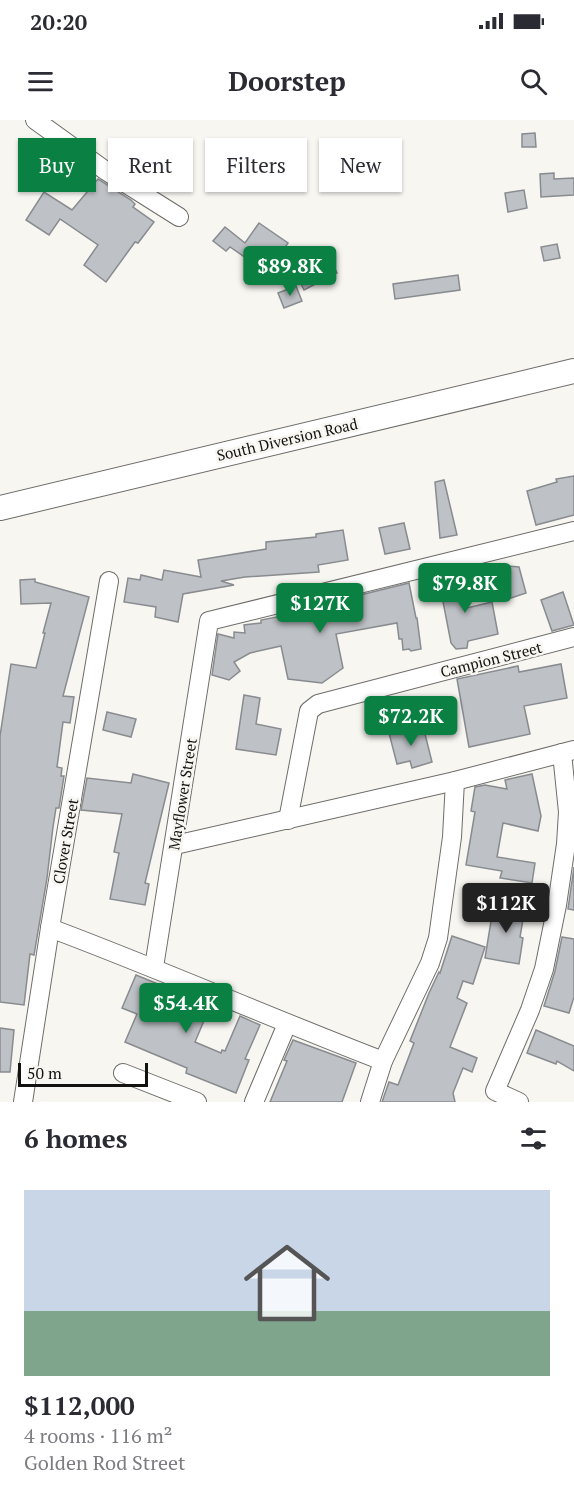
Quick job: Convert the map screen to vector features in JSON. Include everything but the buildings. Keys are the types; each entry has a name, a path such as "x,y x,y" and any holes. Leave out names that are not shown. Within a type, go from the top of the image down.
{"main road":[{"name":"South Diversion Road","path":"0,508 574,370"}],"street":[{"path":"35,120 106,171 179,217"},
{"name":"Mayflower Street","path":"154,967 209,621 574,531"},
{"name":"Clover Street","path":"23,1102 109,581"},
{"name":"Campion Street","path":"288,820 309,711 318,704 574,637"},
{"path":"175,845 455,781 568,752 566,844 544,969 534,1000 495,1091 519,1102"},
{"path":"370,1102 383,1061 430,963 438,938 452,837 455,781"},
{"path":"50,928 154,967 287,1024 383,1061"},
{"path":"254,1102 287,1024"},
{"path":"123,1073 197,1102"}]}
